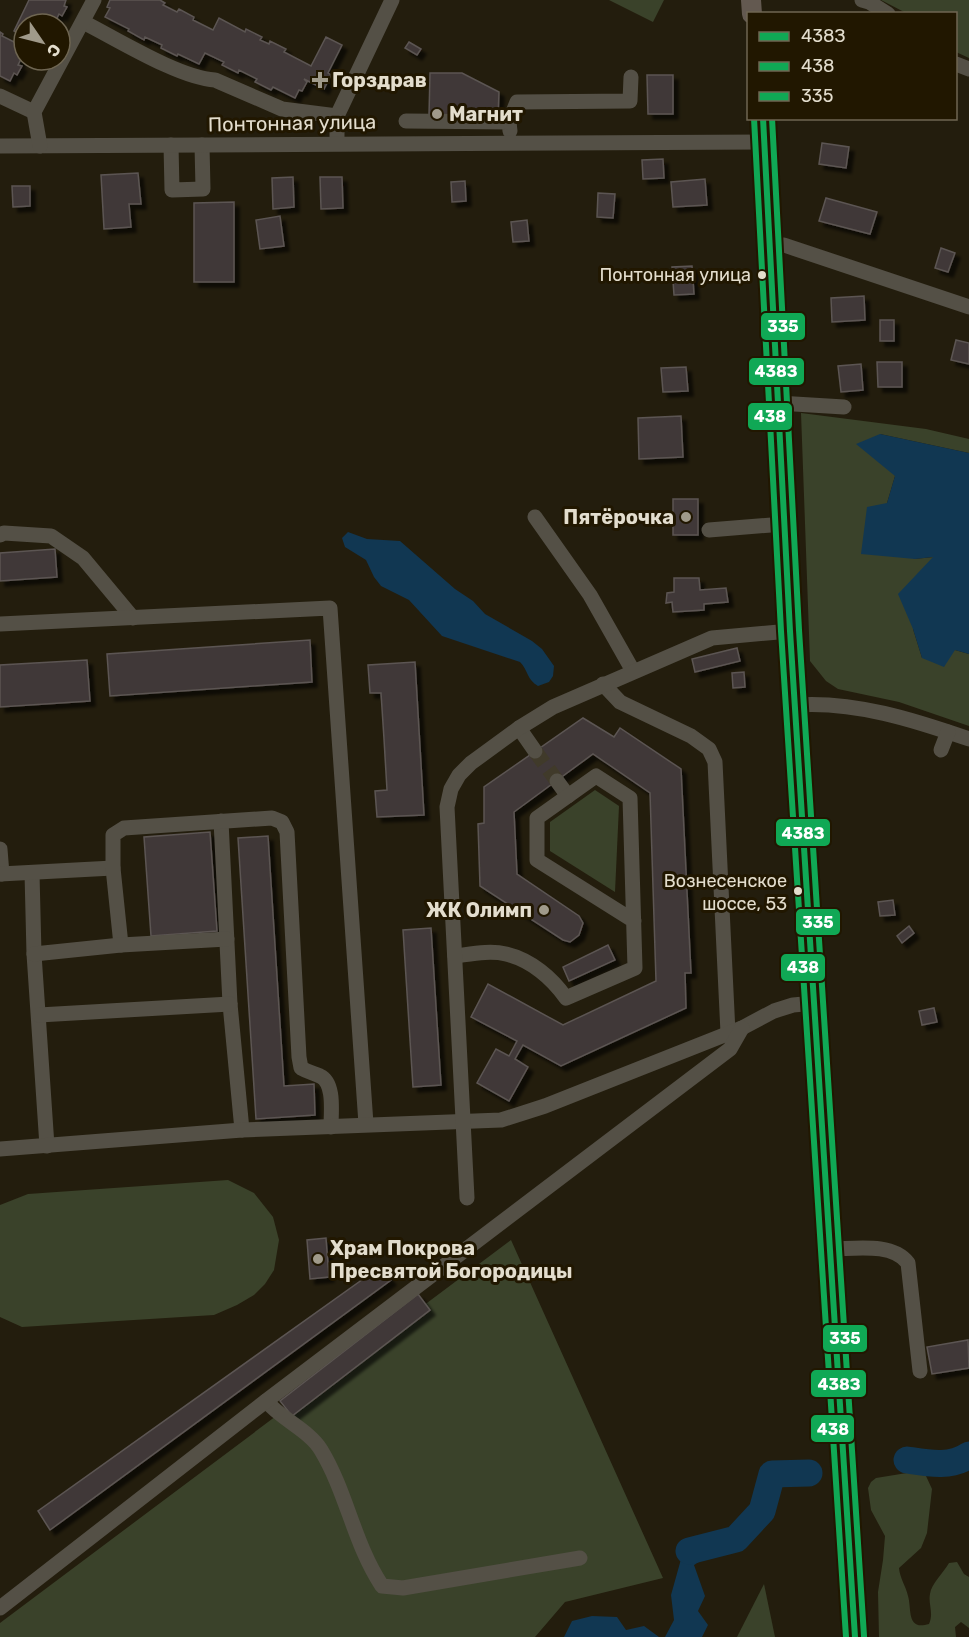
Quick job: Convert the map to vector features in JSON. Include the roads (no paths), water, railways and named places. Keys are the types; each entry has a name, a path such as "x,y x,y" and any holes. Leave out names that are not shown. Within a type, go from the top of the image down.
{"main road":[{"path":"763,120 790,631 855,1637"}],"street":[{"path":"40,146 34,112 94,0"},
{"path":"337,143 337,116 392,0"},
{"path":"862,0 885,12"},
{"path":"83,22 168,65 203,79 215,80 282,109 337,116"},
{"path":"510,143 509,122 518,102 630,101 631,76"},
{"path":"0,96 34,112"},
{"path":"406,121 509,122"},
{"name":"Понтонная улица","path":"0,146 764,142"},
{"path":"171,145 172,190 203,189 202,145"},
{"path":"770,246 784,245 969,307"},
{"path":"778,403 844,407"},
{"path":"535,517 590,595 633,671"},
{"path":"709,530 784,524"},
{"path":"0,535 4,533 51,536 83,558 133,618"},
{"path":"0,624 330,608 366,1124"},
{"path":"467,1198 447,807 451,789 459,775 471,763 552,706 712,638 790,631"},
{"path":"0,1608 266,1401 730,1049 735,1031 714,762 708,749 691,736 620,702 603,684"},
{"path":"796,705 836,705 882,713 969,739"},
{"path":"519,728 536,751"},
{"path":"941,750 948,732"},
{"path":"454,956 485,952 506,954 542,972 556,984 566,998 635,968 634,921 630,798 596,776 537,818 537,860 634,921"},
{"path":"557,781 568,796"},
{"path":"121,945 113,868 113,836 124,828 272,818 282,822 287,832 299,1058 302,1068 322,1076 330,1085 331,1127"},
{"path":"221,821 230,1004 242,1130"},
{"path":"0,849 1,874 113,868"},
{"path":"32,873 34,954 47,1146"},
{"path":"34,954 121,945 227,939"},
{"path":"0,1149 242,1130 501,1120 544,1106 735,1031 774,1011 793,1005 815,1003"},
{"path":"39,1015 230,1004"},
{"path":"830,1249 886,1251 902,1255 908,1263 920,1371"},
{"path":"266,1401 275,1412 320,1447 331,1468 370,1569 382,1586 403,1588 580,1558"}],"water":[{"path":"880,434 969,453 969,654 955,650 944,667 922,658 898,594 933,557 915,559 861,554 867,507 887,503 895,476 856,444"},
{"path":"348,532 367,539 400,541 455,589 473,601 485,614 542,649 554,666 553,676 549,682 538,686 520,662 442,636 409,600 381,586 366,560 345,547 342,538"},
{"path":"736,1539 694,1565 705,1596 698,1611 708,1625 702,1637 665,1637 674,1620 671,1595 683,1552"},
{"path":"592,1616 617,1617 626,1630 644,1626 659,1637 564,1637 572,1621"}],"waterway":[{"path":"907,1460 947,1463 969,1455"},
{"path":"689,1551 736,1539 762,1511 772,1474 809,1473"}],"tunnel":[{"path":"535,751 557,781"}],"place":[{"name":"Горздрав","path":"320,80"},
{"name":"Магнит","path":"437,114"},
{"name":"Понтонная улица","path":"762,275"},
{"name":"Пятёрочка","path":"686,517"},
{"name":"Вознесенское шоссе, 53","path":"798,891"},
{"name":"ЖК Олимп","path":"544,910"},
{"name":"Храм Покрова Пресвятой Богородицы","path":"318,1259"}]}
